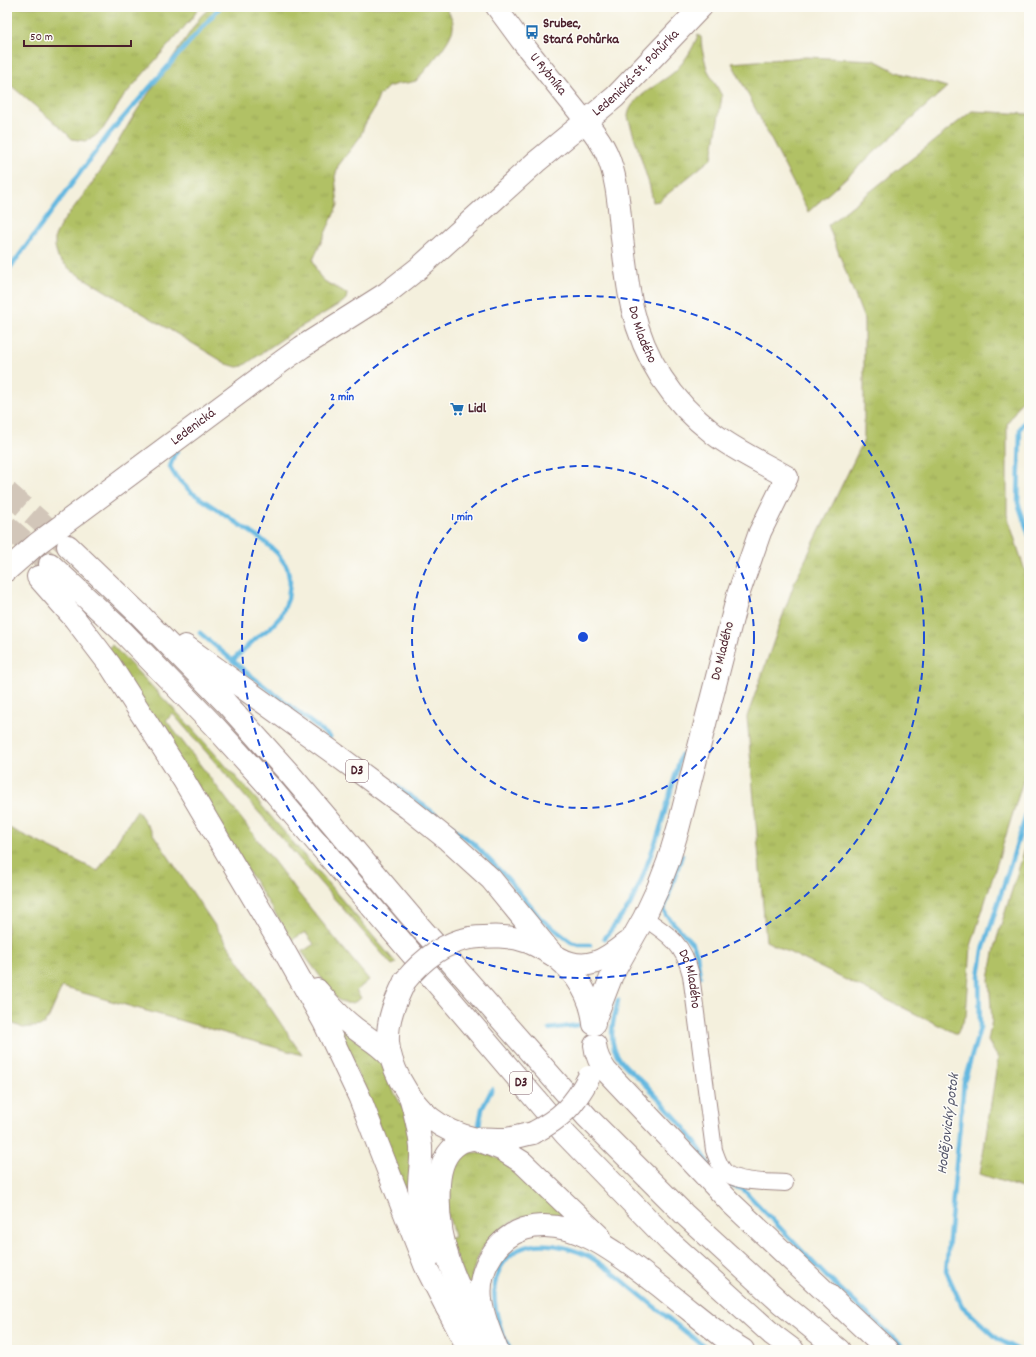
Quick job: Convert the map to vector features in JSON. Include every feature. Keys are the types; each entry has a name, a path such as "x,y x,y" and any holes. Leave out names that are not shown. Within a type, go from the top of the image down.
{"main road":[{"name":"Ledenická-St. Pohůrka","path":"387,293 420,267 536,162 615,97 701,7"},
{"name":"Do Mladého","path":"586,122 606,150 614,177 632,306 640,335 649,358 670,391 702,424 727,442 787,477 760,532 738,595 676,835 658,888 644,918"},
{"name":"Ledenická","path":"7,570 38,543 269,371 302,347 387,293"},
{"name":"D3","path":"68,546 138,612 226,703 289,772 418,924 587,1117 684,1214 781,1303 839,1350"},
{"name":"D3","path":"447,1308 425,1265 359,1096 324,1022 274,933 184,780 110,665 75,619 44,571 122,631 274,792 566,1135 668,1240 773,1335 793,1350"},
{"name":"D3","path":"138,612 331,751 408,808 448,840 491,879 553,955"},
{"path":"594,1021 612,975 644,918"},
{"name":"D3","path":"274,933 332,1009 352,1026 382,1047 390,1055"},
{"path":"629,1263 591,1229 522,1162 501,1149 454,1133 434,1122 425,1114 410,1096 398,1076 390,1055 388,1042 390,1017 393,1005 405,981 414,970 436,952 448,945 470,938 489,936 516,938 529,942 560,959 577,964 596,963 611,955 633,937"},
{"path":"553,955 564,963 580,984 589,1002 594,1021 596,1053 599,1062 606,1071 724,1196 887,1350"},
{"path":"492,1350 466,1302 448,1261 441,1233 438,1204 440,1171 448,1153 457,1144 465,1141 507,1139 533,1133 550,1124 572,1105 589,1078 595,1045"},
{"path":"410,1096 420,1137 421,1160 419,1186 421,1218 425,1243 447,1308 469,1350"},
{"path":"497,1350 485,1322 481,1298 481,1281 484,1270 496,1249 512,1235 532,1227 553,1226 581,1234 611,1250 735,1345"}],"street":[{"name":"U Rybníka","path":"496,7 521,41 586,122"},
{"name":"Do Mladého","path":"644,918 672,937 682,950 689,965 714,1150 719,1163 729,1176 739,1179 785,1183"}],"green space":[{"path":"7,7 199,7 193,17 124,96 103,129 94,137 85,141 72,139 7,82"},
{"path":"211,7 445,7 453,21 452,33 444,47 416,81 388,87 379,96 360,137 338,166 335,177 338,205 313,260 317,272 322,278 328,284 347,294 346,299 292,332 243,366 237,367 227,364 72,271 58,258 55,247 55,236 61,224 105,164 134,115 201,16"},
{"path":"698,35 701,37 702,49 707,69 722,96 712,158 659,201 653,202 650,187 628,117 629,110 639,98 673,73 681,65 688,56"},
{"path":"806,57 874,60 897,72 947,87 808,212 732,63"},
{"path":"972,111 1029,114 1029,389 1007,424 1007,515 1029,583 1029,762 971,946 966,1016 957,1034 766,941 747,717 795,581 864,440 864,319 828,225"},
{"path":"112,645 187,723 256,799 396,963 392,965 173,714 166,720 298,893 369,980 356,991 361,998 352,1003 337,999 302,952 314,944 305,932 292,940 107,649"},
{"path":"137,810 302,1055 62,987 49,1017 42,1026 23,1028 7,1021 7,827 98,871"},
{"path":"1029,836 1029,1190 1027,1190 980,1174 998,1058 988,1041 992,1020 989,979 997,938"},
{"path":"336,1023 381,1061 388,1081 405,1112 413,1142 409,1199"},
{"path":"467,1151 491,1155 515,1166 567,1216 541,1215 523,1218 514,1221 497,1232 484,1247 475,1265 471,1292 448,1239 454,1237 451,1224 443,1204 448,1165"}],"waterway":[{"path":"7,272 108,135 220,7"},
{"name":"Hodějovický potok","path":"1029,415 1020,429 1018,503 1029,535"},
{"path":"177,452 174,455 170,467 176,477 191,492 264,541 277,553 287,567 290,582 288,599 281,616 270,628 256,638 233,660"},
{"path":"200,633 245,671 330,737"},
{"path":"604,939 630,905 641,881 659,832 681,755"},
{"path":"392,783 474,844 507,878 541,919 571,942 579,945 590,945"},
{"name":"Hodějovický potok","path":"1018,1350 998,1339 962,1306 946,1271 964,1082 980,1028 979,976 983,950 1029,806"},
{"path":"682,855 664,909 666,915 693,944 697,954 700,976"},
{"path":"618,1000 612,1036 614,1048 620,1060 667,1107 698,1147 711,1168"},
{"path":"549,1029 578,1025"},
{"path":"479,1125 482,1109 492,1089"},
{"path":"725,1181 731,1185 743,1189 826,1276 907,1350"},
{"path":"510,1350 501,1330 494,1297 497,1275 502,1265 510,1255 520,1249 543,1244 567,1248 590,1257 607,1268 710,1350"}],"tunnel":[{"path":"7,492 67,545"},
{"path":"7,526 50,564"}],"place":[{"name":"Srubec, Stará Pohůrka","path":"532,32"},
{"name":"Lidl","path":"457,409"}]}
